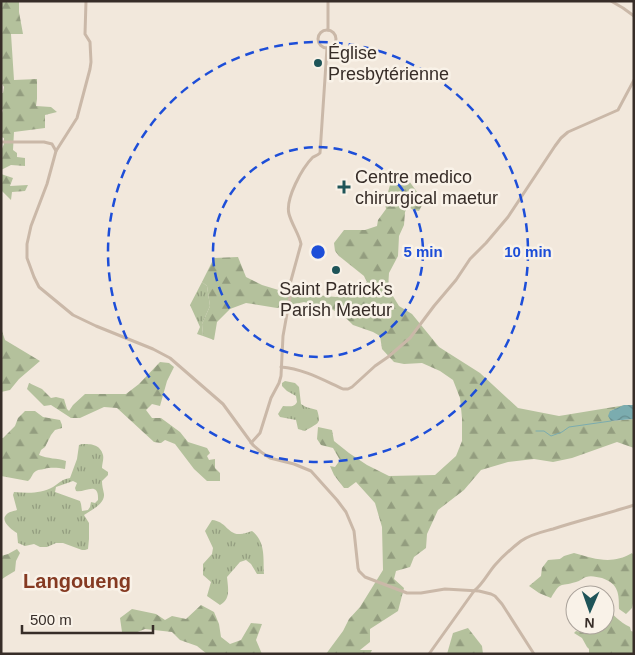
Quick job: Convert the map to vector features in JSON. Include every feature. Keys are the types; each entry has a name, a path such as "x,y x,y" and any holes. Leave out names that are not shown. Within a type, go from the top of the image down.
{"street":[{"path":"86,1 85,34 90,42 91,51 87,81 76,118 56,151 47,184 28,238 27,258 37,283 73,315 170,358 222,404 251,443 261,452 270,458 294,464 311,471 338,500 346,512 354,531 359,572 365,577 407,593 445,589 479,591 491,594 502,604 534,654"},
{"path":"328,1 328,30"},
{"path":"611,1 634,16"},
{"path":"328,30 335,34 336,39 332,46 327,48 319,44 318,38 322,31 328,30"},
{"path":"251,443 260,433 271,398 279,383 282,336 290,297 290,284 301,244 288,212 288,203 298,179 313,157 320,153 327,48"},
{"path":"281,367 307,372 343,390 352,387 414,334 427,314 456,280 470,259 508,217 530,181 561,138 568,132 618,110 634,80"},
{"path":"53,146 62,140"},
{"path":"3,142 44,142 52,144 56,151"},
{"path":"429,654 485,577 510,550 526,538 539,532 634,505"}],"green space":[{"path":"1,1 19,1 23,34 11,34 14,80 37,79 36,106 51,107 57,112 45,115 45,128 14,132 13,150 17,153 17,157 25,158 25,166 11,165 1,170 1,151 4,138 1,137 1,116 3,110 1,109 1,93 3,93 4,87 1,82"},
{"path":"1,174 13,178 10,186 28,185 25,191 12,192 11,200 1,190"},
{"path":"396,181 409,181 420,196 422,205 419,211 413,210 408,206 405,212 404,225 399,236 398,256 389,273 388,288 399,306 412,314 439,347 480,373 518,408 559,416 626,405 610,411 612,421 634,419 634,448 617,442 572,458 553,462 534,459 508,462 481,470 464,490 438,510 427,534 426,548 414,557 410,567 396,571 394,579 404,588 398,611 370,629 370,642 360,650 372,650 370,654 326,654 343,631 349,619 360,607 383,570 382,527 375,503 356,482 348,488 344,488 334,475 330,466 335,467 340,460 333,448 321,445 317,439 318,427 332,430 334,441 367,465 389,476 435,475 456,456 462,441 460,398 453,380 440,371 422,363 404,364 394,362 382,349 380,336 353,325 343,315 333,310 304,302 277,308 246,303 230,309 217,322 214,340 203,336 202,324 210,306 207,286 202,282 214,258 238,257 246,277 262,285 285,292 336,297 355,292 367,282 364,276 339,256 335,251 334,243 344,230 365,230 377,226 378,220 386,209 385,203 390,185"},
{"path":"202,282 207,286 210,306 202,324 203,336 197,334 200,327 190,305"},
{"path":"1,328 5,340 40,361 19,379 10,390 1,392"},
{"path":"160,362 169,363 174,367 167,381 160,406 152,404 146,410 152,418 161,418 180,432 188,442 207,448 210,453 207,456 209,460 215,459 215,468 220,473 220,481 207,481 194,469 175,444 165,440 161,443 154,442 117,408 104,407 80,418 71,418 51,405 44,406 27,389 29,383 42,389 51,398 64,399 69,411 85,394 126,394 139,384"},
{"path":"285,381 295,383 299,387 301,404 317,410 319,421 305,431 298,429 296,420 280,417 278,414 283,406 293,406 297,402 296,396 282,386 282,383"},
{"path":"25,411 35,411 43,417 60,420 62,428 55,430 39,455 66,461 65,469 38,470 28,481 1,476 1,438 15,426 18,418"},
{"path":"79,445 92,445 100,449 103,457 102,468 108,472 108,475 102,481 104,498 97,506 84,515 89,523 88,549 82,550 63,543 40,547 34,544 25,546 18,543 17,533 4,520 7,514 17,510 14,492 44,491 62,480 70,478 77,459","holes":["73,481 77,483 76,491 94,489 98,494 98,500 95,503 91,502 88,510 82,511 80,501 55,492 56,487"]},
{"path":"212,520 221,523 236,534 252,531 262,545 264,574 257,574 246,560 240,562 227,577 228,589 226,600 220,605 207,596 211,582 203,575 203,564 212,554 213,548 205,531"},
{"path":"17,549 20,553 16,561 15,571 1,580 1,556"},
{"path":"574,553 596,559 610,560 625,557 632,553 634,556 634,599 632,608 626,614 619,609 615,585 608,580 594,576 588,576 577,582 561,586 551,598 529,586 541,576 542,568 548,560 560,559"},
{"path":"201,605 214,612 219,624 221,637 230,644 241,640 251,623 262,624 256,640 262,654 207,654 197,646 180,640 172,632 145,629 135,633 122,632 120,618 132,609 156,614 165,620 172,616 186,619"},
{"path":"615,616 634,632 634,654 589,654 589,649 582,638 577,635 615,635"},
{"path":"468,628 482,646 483,654 447,654 453,633"}],"water":[{"path":"624,405 634,405 634,419 611,421 608,416 610,411"}],"waterway":[{"path":"536,431 544,431 551,436 569,427 611,421"}],"place":[{"name":"Église Presbytérienne","path":"318,63"},
{"name":"Centre medico chirurgical maetur","path":"344,187"},
{"name":"Saint Patrick's Parish Maetur","path":"336,270"}],"district":[{"name":"Langoueng","path":"77,581"}]}
